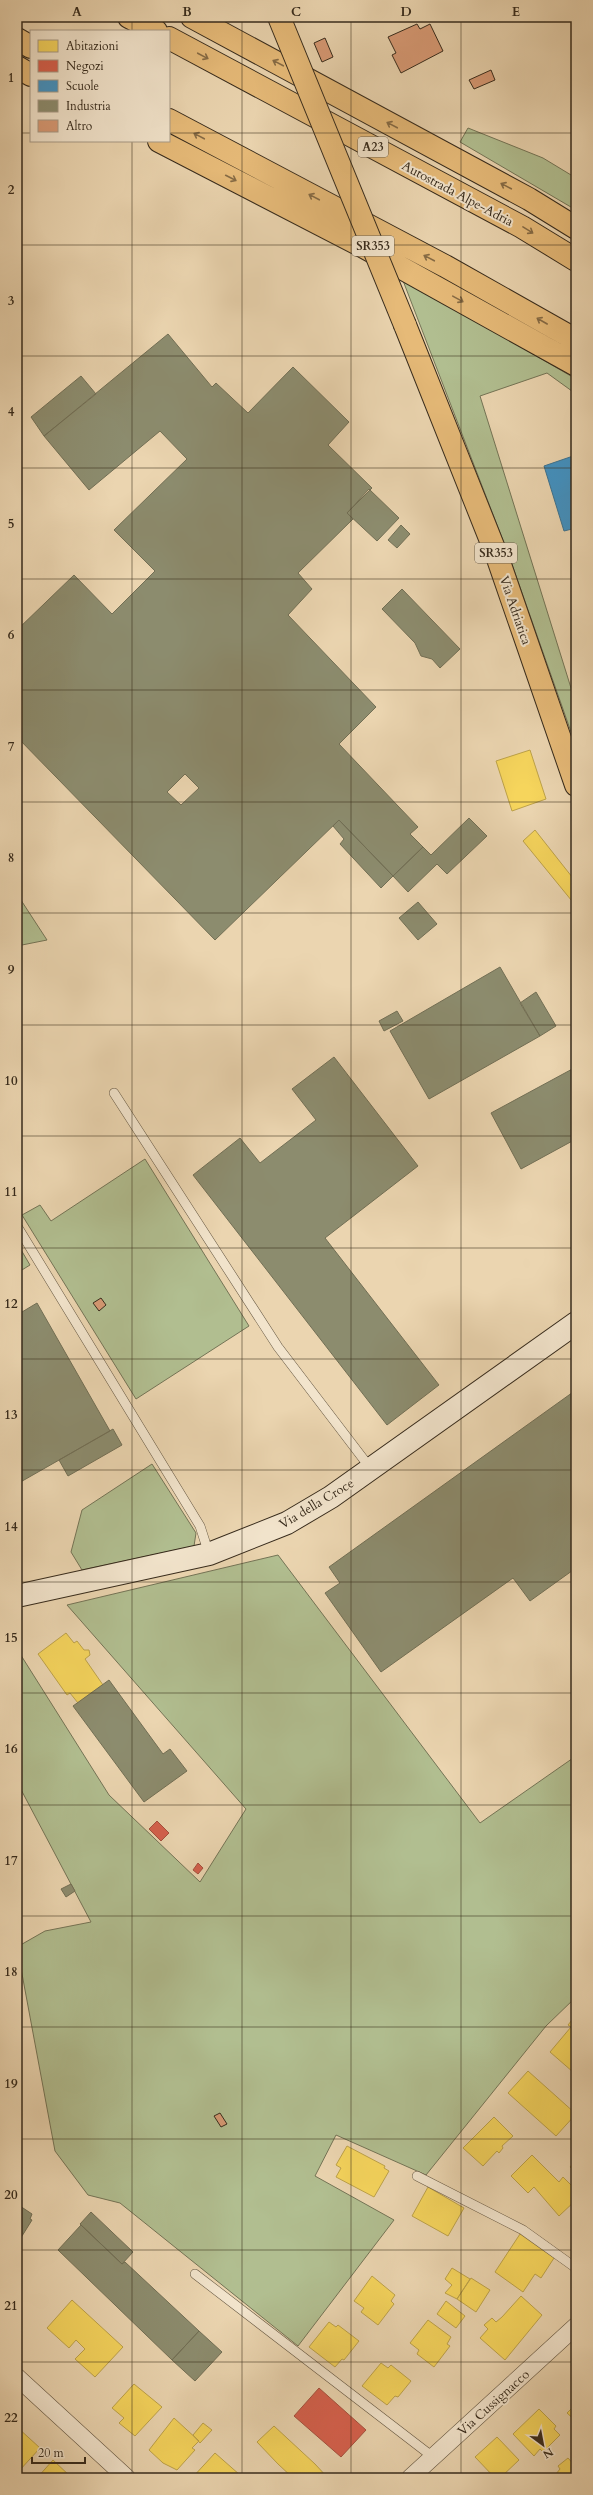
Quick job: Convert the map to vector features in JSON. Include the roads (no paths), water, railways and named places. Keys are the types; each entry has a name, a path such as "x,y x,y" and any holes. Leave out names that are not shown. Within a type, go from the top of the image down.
{"main road":[{"path":"129,17 154,30"},
{"name":"A23","path":"192,17 529,199 576,228"},
{"name":"Via Adriatica","path":"279,17 405,325 497,556 576,785"},
{"path":"17,39 30,46"},
{"name":"Autostrada Alpe-Adria","path":"170,39 522,227 576,260"},
{"path":"17,68 30,74"},
{"path":"170,121 445,266 576,340"},
{"path":"161,142 362,246 576,365"},
{"name":"Via della Croce","path":"17,1596 210,1554 287,1523 331,1497 576,1323"}],"street":[{"name":"Via Cussignacco","path":"410,2478 576,2326"},
{"path":"17,2377 127,2478"}],"lane":[{"path":"114,1093 278,1347 371,1469"},
{"path":"17,1226 200,1526 210,1554"},
{"path":"417,2176 524,2230 576,2268"},
{"path":"195,2274 433,2457"}]}
